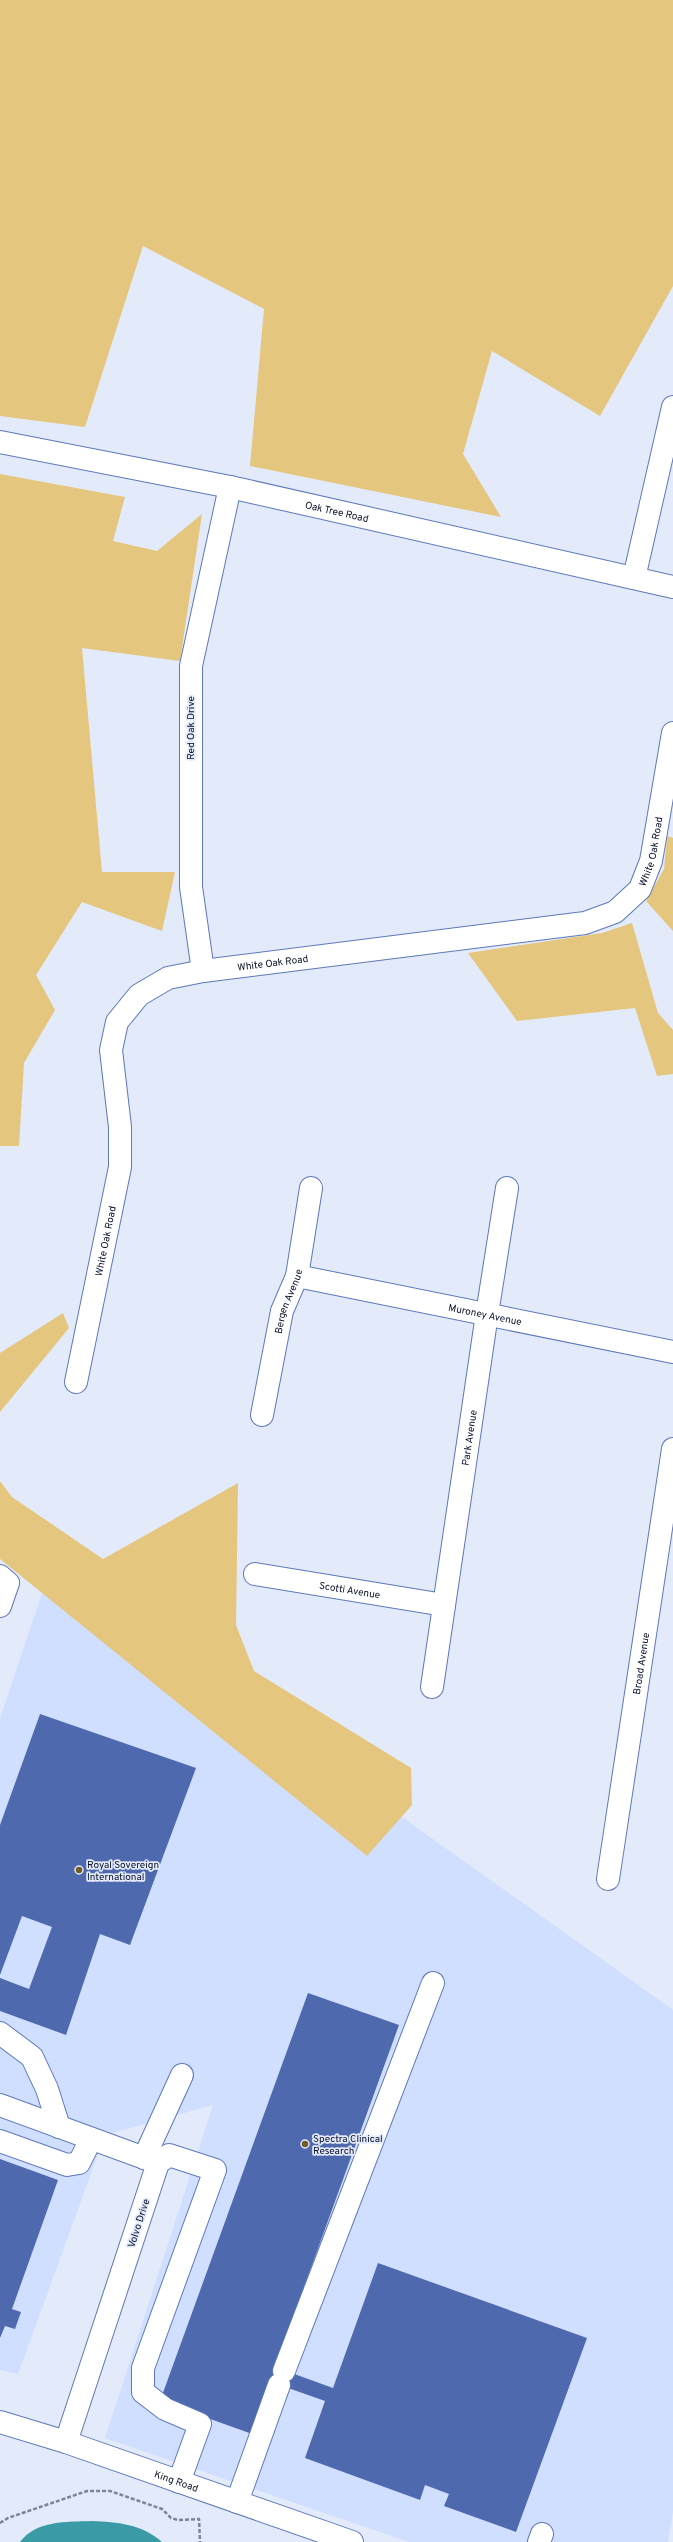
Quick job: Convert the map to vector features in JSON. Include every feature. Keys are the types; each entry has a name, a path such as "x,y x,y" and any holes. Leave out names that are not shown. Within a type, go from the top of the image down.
{"street":[{"path":"634,578 673,407"},
{"name":"Oak Tree Road","path":"0,442 230,488 673,587"},
{"name":"Red Oak Drive","path":"204,971 191,887 191,666 230,488"},
{"name":"White Oak Road","path":"76,1382 120,1167 120,1127 111,1050 117,1022 139,995 168,978 204,971 585,923 615,912 640,890 651,861 673,733"},
{"name":"Bergen Avenue","path":"262,1415 282,1311 297,1276 311,1188"},
{"name":"Park Avenue","path":"432,1687 507,1188"},
{"name":"Muroney Avenue","path":"297,1276 673,1352"},
{"name":"Broad Avenue","path":"608,1879 673,1449"},
{"name":"Scotti Avenue","path":"255,1574 444,1604"},
{"path":"0,1576 8,1583 0,1606"},
{"path":"237,2502 282,2378 433,1983"},
{"path":"0,2033 32,2057 47,2089 59,2127"},
{"name":"Volvo Drive","path":"66,2442 151,2161 182,2075"},
{"path":"0,2105 151,2161 169,2155 215,2170 143,2368 143,2392 165,2409 200,2424 179,2482"},
{"path":"0,2141 67,2165 79,2163 91,2139"},
{"name":"King Road","path":"0,2422 66,2442 352,2542"}],"path":[{"path":"0,2523 8,2518 87,2491 110,2491 162,2509 170,2518 178,2520 198,2519 200,2542"}],"shaded area":[{"path":"0,0 673,0 673,286 600,416 492,351 463,454 501,517 250,466 264,309 143,246 85,427 0,416"},
{"path":"0,474 125,497 113,541 157,551 202,514 180,661 82,648 102,872 175,872 162,931 82,902 36,975 55,1010 24,1063 19,1146 0,1146"},
{"path":"667,836 673,838 673,931 646,901 664,869"},
{"path":"632,923 658,1013 673,1030 673,1074 657,1076 635,1008 517,1021 468,953 602,933"},
{"path":"63,1313 69,1328 0,1412 0,1353"},
{"path":"0,1481 12,1497 103,1559 238,1483 236,1625 254,1671 411,1768 412,1805 367,1856 0,1559"},
{"path":"51,1567 673,2010 673,2511 668,2542 409,2542 105,2438 213,2105 105,2135 18,2374 0,2370 0,1718"},
{"path":"92,2521 129,2525 146,2531 162,2542 20,2542 27,2535 43,2526 62,2522"}],"building":[{"name":"Royal Sovereign International","path":"40,1714 196,1768 130,1945 100,1934 66,2035 0,2011 0,1978 29,1989 52,1927 22,1916 0,1975 0,1825"},
{"name":"Spectra Clinical Research","path":"308,1993 399,2025 275,2367 333,2388 378,2263 587,2338 516,2532 444,2506 449,2494 425,2485 420,2500 305,2458 325,2401 274,2383 255,2435 160,2401"},
{"path":"0,2159 58,2180 12,2309 21,2312 15,2329 5,2326 0,2338"}],"place":[{"name":"Royal Sovereign International","path":"79,1870"},
{"name":"Spectra Clinical Research","path":"305,2144"}]}
